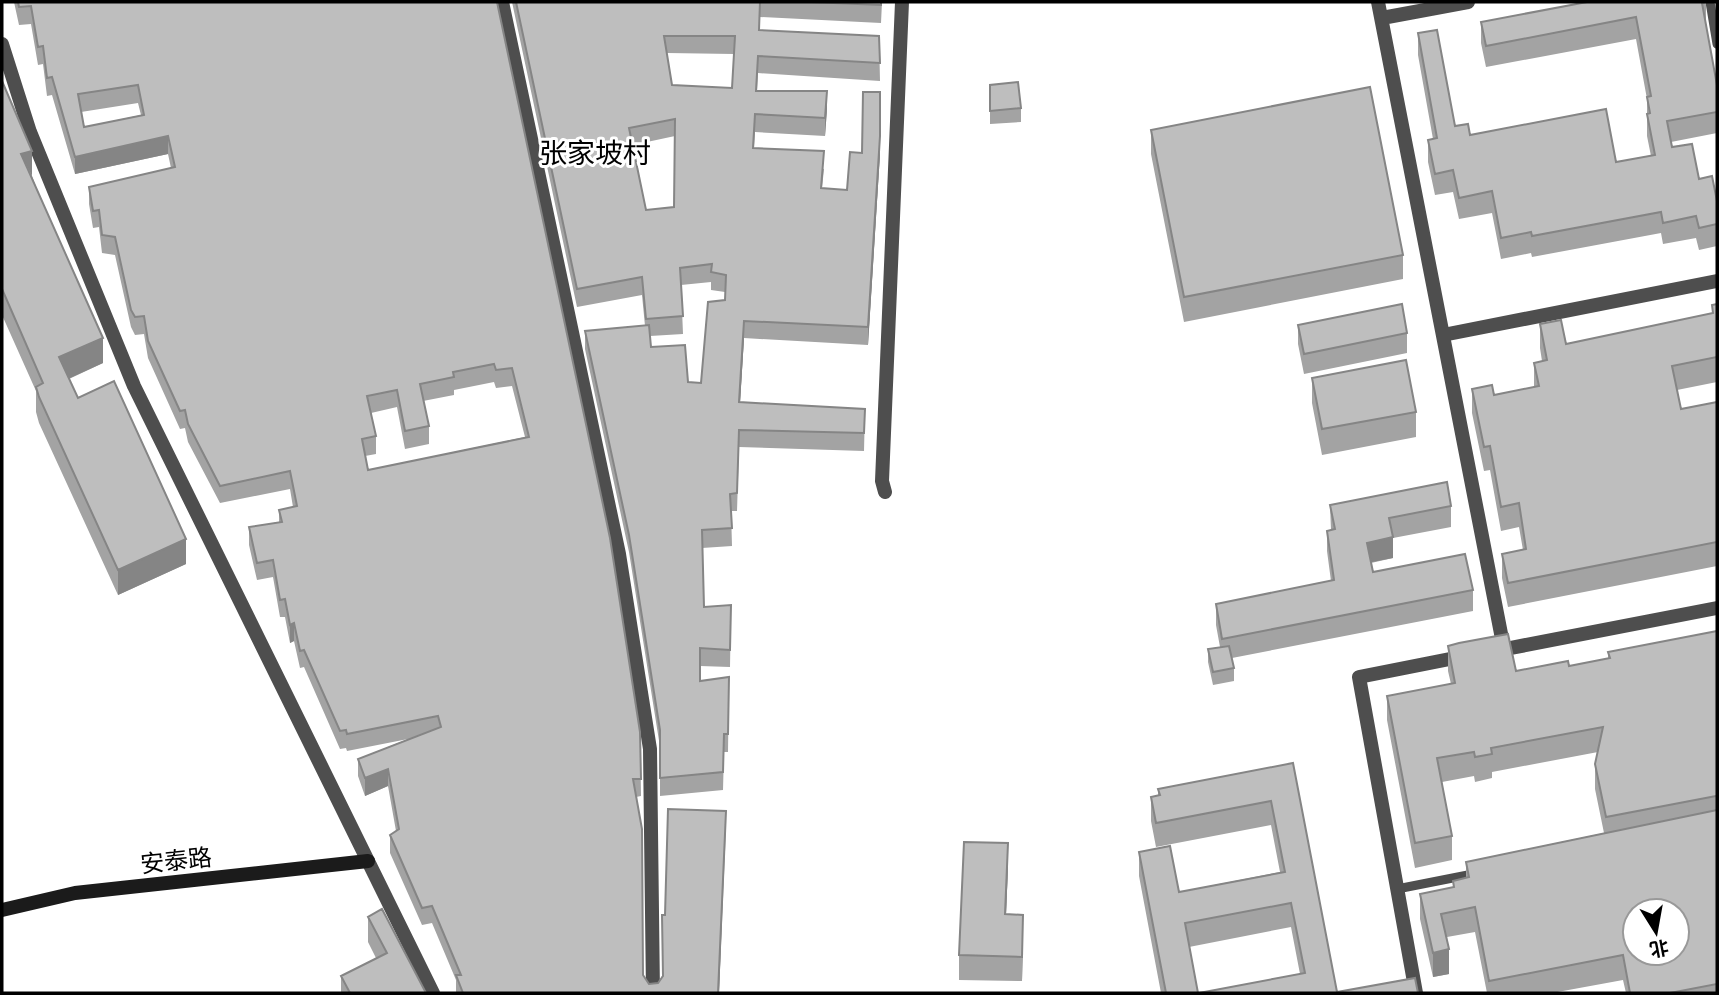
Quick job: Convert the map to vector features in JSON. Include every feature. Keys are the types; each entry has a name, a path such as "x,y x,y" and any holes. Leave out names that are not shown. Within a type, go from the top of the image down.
{"street":[{"path":"502,2 619,554 650,748 653,993"},
{"path":"885,492 882,481 902,2"},
{"path":"1378,2 1504,649"},
{"path":"1382,18 1468,2"},
{"path":"2,44 30,132 134,386 362,862 433,993"},
{"path":"1443,335 1717,281"},
{"path":"1416,993 1359,677 1717,608"},
{"name":"安泰路","path":"2,910 75,893 362,862"}],"lane":[{"path":"1710,2 1717,44"},
{"path":"1397,889 1490,871"}],"building":[{"path":"18,2 497,2 610,538 640,732 641,779 633,779 642,829 643,975 649,984 658,983 663,976 662,915 665,915 668,809 726,811 718,993 463,993 456,975 461,975 432,906 422,908 390,835 399,829 388,769 365,778 358,759 441,727 438,716 347,734 346,730 340,731 304,650 300,651 294,623 290,625 285,599 280,600 273,560 257,563 249,527 282,522 279,510 297,506 290,471 220,486 188,424 185,410 180,411 148,341 144,316 135,317 131,310 115,237 102,235 99,210 93,211 89,187 175,167 168,136 75,157 52,77 47,78 43,46 38,47 31,6 19,7","holes":["138,85 144,115 84,127 78,94","494,364 496,370 512,368 529,437 368,470 362,439 376,436 367,396 397,390 405,431 429,426 420,384 454,377 453,372"]},
{"path":"516,2 760,2 759,30 879,36 880,63 758,56 756,91 827,91 825,118 755,114 753,148 824,151 821,188 847,190 850,152 862,153 863,92 880,92 880,136 868,327 744,321 739,402 865,409 864,433 739,430 737,493 730,494 732,528 702,530 704,607 731,605 730,650 700,648 700,681 729,677 728,734 724,734 723,772 660,778 660,730 629,535 585,331 649,325 651,347 685,345 688,382 701,383 708,302 725,300 726,275 711,272 712,264 680,268 683,316 646,319 642,277 577,289","holes":["664,36 735,36 732,88 672,85","675,119 674,207 646,210 629,128"]},
{"path":"809,2 881,2 881,5"},
{"path":"1587,2 1706,2 1702,3 1717,85 1717,112 1667,121 1672,147 1692,144 1699,179 1712,176 1717,201 1717,224 1699,228 1696,216 1663,223 1661,212 1532,236 1531,232 1501,238 1492,191 1459,198 1453,170 1435,174 1428,140 1437,138 1418,33 1437,30 1455,126 1468,124 1470,135 1606,109 1616,162 1655,155 1647,114 1650,113 1647,97 1651,96 1636,17 1486,46 1481,22"},
{"path":"2,81 32,151 21,154 103,338 59,357 78,398 114,381 186,539 118,570 39,397 36,387 43,383 2,289"},
{"path":"1018,82 1021,108 990,111 990,85"},
{"path":"1370,87 1403,255 1184,297 1151,130"},
{"path":"1402,304 1407,333 1304,354 1298,325"},
{"path":"1717,304 1717,357 1672,366 1681,409 1717,402 1717,542 1508,583 1502,554 1526,549 1519,503 1501,507 1490,446 1484,447 1472,389 1492,385 1494,395 1539,386 1534,363 1547,360 1540,324 1561,320 1566,344 1713,313 1712,305"},
{"path":"1406,360 1416,412 1322,429 1312,378"},
{"path":"1447,482 1451,506 1389,518 1393,537 1367,543 1373,572 1465,554 1473,590 1222,639 1216,604 1334,580 1327,531 1335,529 1330,505"},
{"path":"1717,631 1717,796 1606,817 1595,764 1603,727 1491,748 1492,754 1475,757 1474,752 1437,758 1452,836 1415,843 1387,696 1455,683 1448,646 1508,634 1516,671 1568,661 1569,666 1610,658 1608,652"},
{"path":"1229,646 1234,668 1213,672 1208,649"},
{"path":"1293,763 1337,992 1415,978 1418,993 1199,993 1305,973 1291,903 1185,923 1198,993 1166,993 1139,852 1170,846 1179,892 1285,872 1271,801 1156,823 1151,797 1160,795 1158,789"},
{"path":"1717,810 1717,984 1670,993 1630,993 1625,967 1691,967 1691,897 1621,897 1621,955 1489,981 1475,907 1441,914 1449,949 1433,953 1420,894 1454,887 1453,881 1469,877 1466,862"},
{"path":"964,842 1008,843 1005,914 1023,915 1022,957 959,955"},
{"path":"382,909 426,993 350,993 341,976 387,953 368,917"}],"district":[{"name":"张家坡村","path":"595,153"}]}
